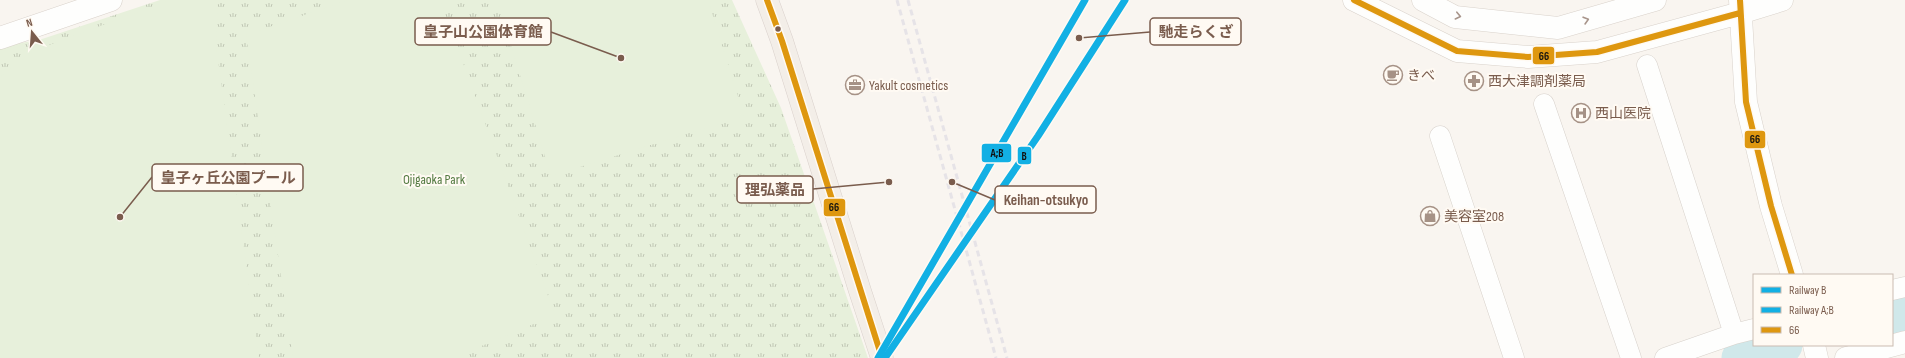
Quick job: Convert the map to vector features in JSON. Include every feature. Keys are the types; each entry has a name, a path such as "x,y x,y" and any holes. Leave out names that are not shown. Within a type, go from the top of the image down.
{"main road":[{"path":"767,0 782,41 882,358"}],"street":[{"path":"0,38 111,0"},
{"path":"1354,0 1457,51 1528,57 1597,52 1740,7 1782,0"},
{"path":"1423,0 1455,17 1558,28 1655,0"},
{"path":"1740,7 1746,102 1771,206 1792,274"},
{"path":"1647,65 1734,334"},
{"path":"1544,104 1631,358"},
{"path":"1440,136 1514,358"},
{"path":"1893,290 1905,287"},
{"path":"1665,358 1753,328"},
{"path":"1893,345 1905,342"},
{"path":"1846,358 1890,346"}],"green space":[{"name":"Ojigaoka Park","path":"160,0 732,0 781,108 868,358 0,358 0,47 42,39"},
{"path":"170,0 218,0 216,45 259,358 0,358 0,77 33,51"},
{"path":"348,0 440,0 555,315 453,358 293,358 246,35"},
{"path":"497,0 708,0 744,116 551,176"}],"waterway":[{"path":"1893,316 1905,312"},
{"path":"1741,358 1780,346"}],"railway":[{"path":"897,0 996,358"},
{"path":"908,0 1007,358"}],"rail line":[{"name":"A;B","path":"878,358 1085,0"},
{"name":"B","path":"885,358 1038,136 1125,0"}],"transit line":[{"name":"66","path":"767,0 782,41 882,358"},
{"name":"66","path":"1354,0 1457,51 1528,57 1597,52 1740,13"},
{"name":"66","path":"1740,0 1746,102 1771,206 1792,274"}],"place":[{"name":"馳走らくざ","path":"1079,38"},
{"name":"皇子山公園体育館","path":"621,58"},
{"name":"きべ","path":"1393,75"},
{"name":"西大津調剤薬局","path":"1474,81"},
{"name":"Yakult cosmetics","path":"855,85"},
{"name":"西山医院","path":"1581,113"},
{"name":"理弘薬品","path":"889,182"},
{"name":"Keihan-otsukyo","path":"952,182"},
{"name":"美容室208","path":"1430,216"},
{"name":"皇子ヶ丘公園プール","path":"120,217"}]}
